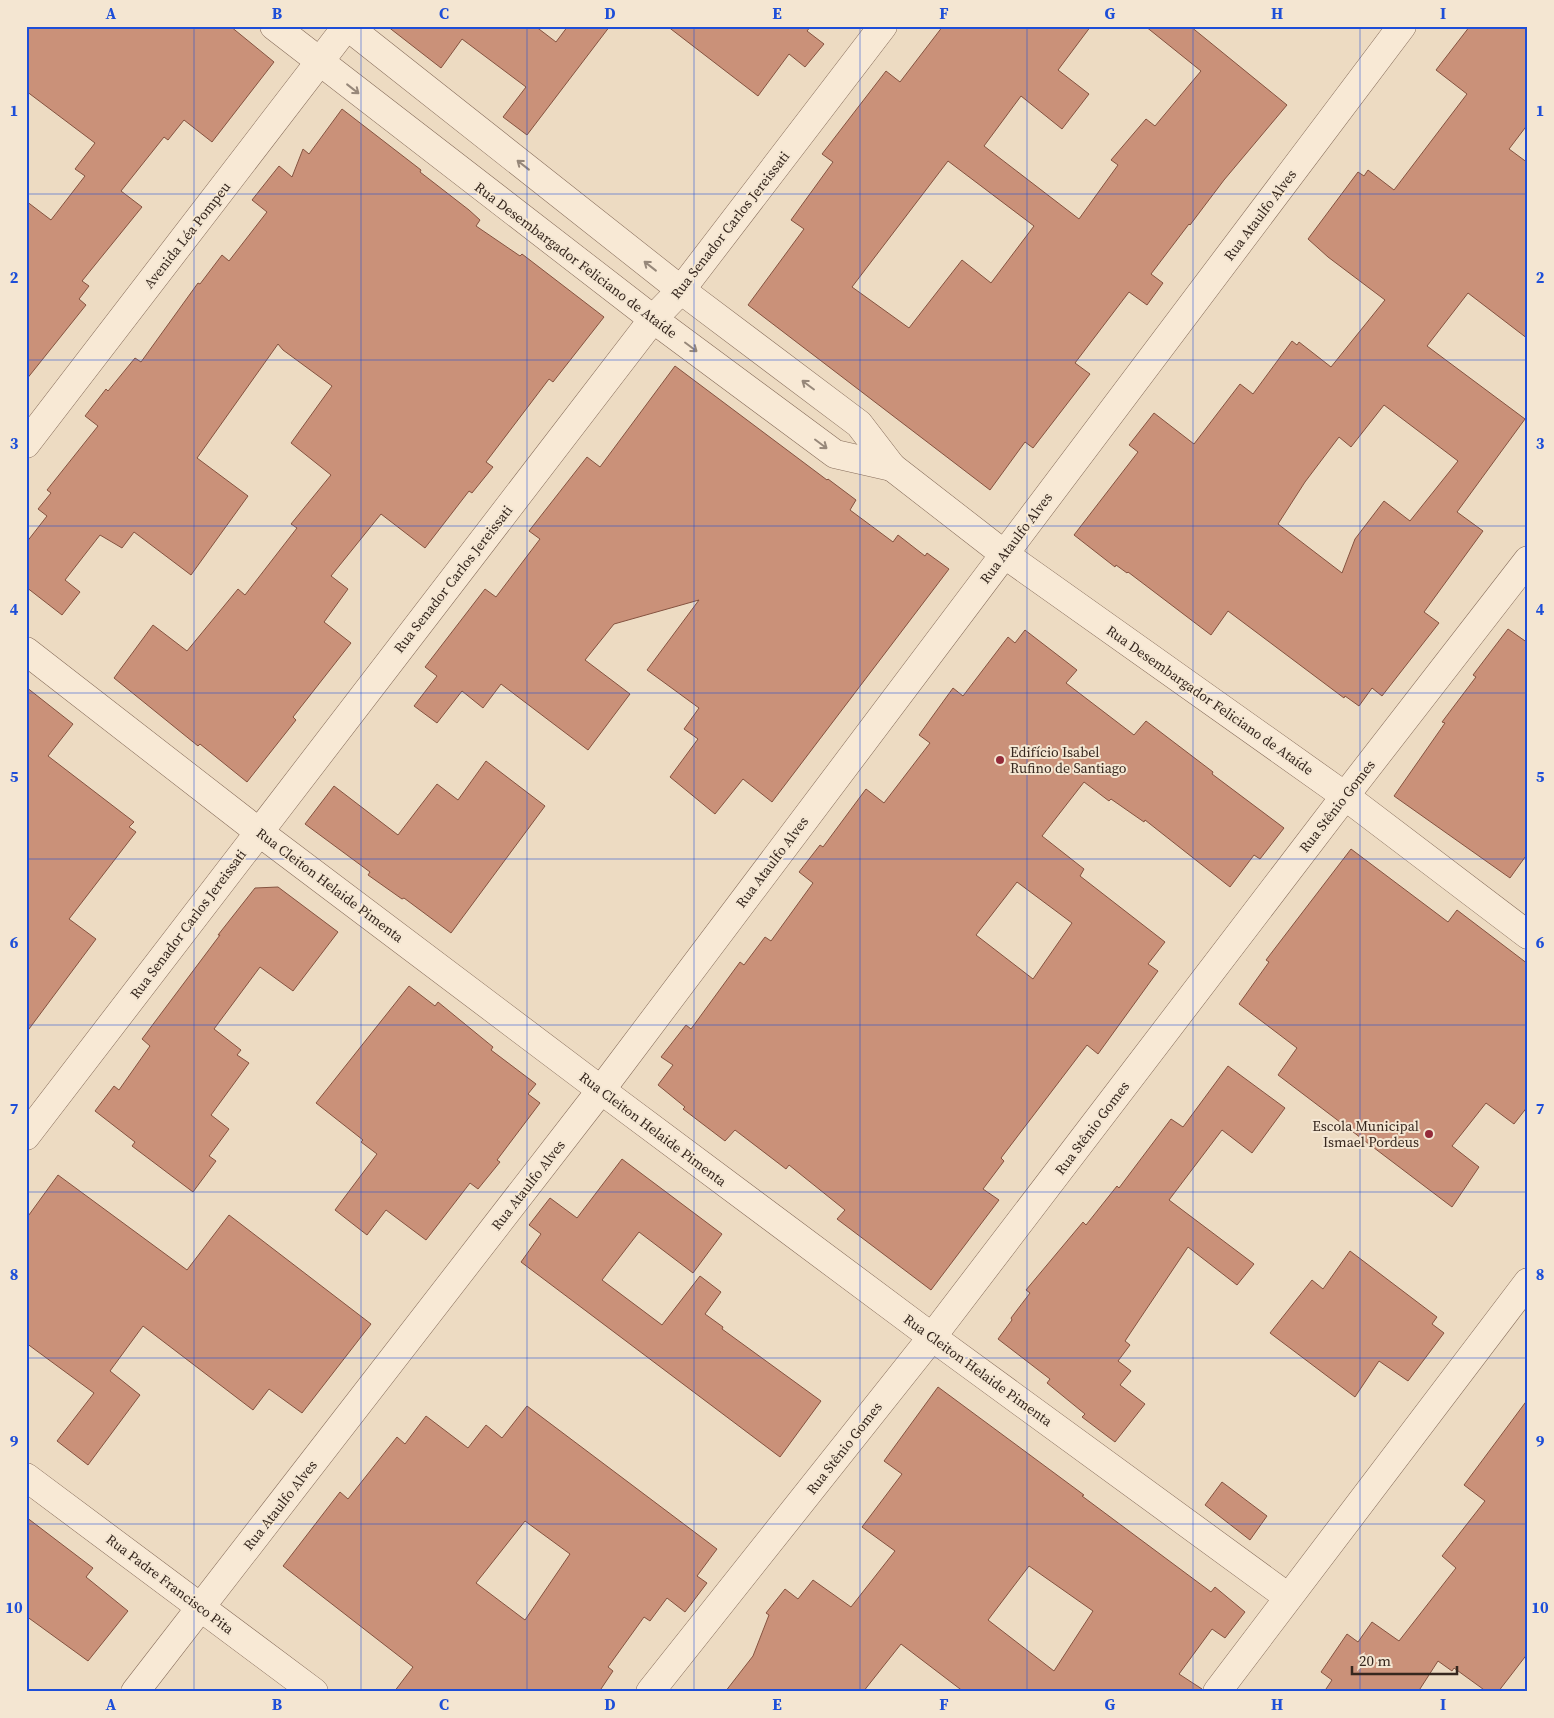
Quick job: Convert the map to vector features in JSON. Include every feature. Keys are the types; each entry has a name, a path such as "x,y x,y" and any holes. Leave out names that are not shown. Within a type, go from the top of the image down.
{"street":[{"name":"Rua Desembargador Feliciano de Ataíde","path":"274,26 653,319 835,454 892,467"},
{"name":"Rua Desembargador Feliciano de Ataíde","path":"347,26 682,290 859,424 892,467 1004,554 1345,796 1528,935"},
{"name":"Avenida Léa Pompeu","path":"26,444 347,26"},
{"name":"Rua Senador Carlos Jereissati","path":"26,1136 653,319 682,290 883,26"},
{"name":"Rua Ataulfo Alves","path":"135,1692 601,1090 1402,26"},
{"name":"Rua Stênio Gomes","path":"650,1692 932,1337 1345,796 1528,560"},
{"name":"Rua Cleiton Helaide Pimenta","path":"26,651 259,832 601,1090 932,1337 1288,1597"},
{"path":"1217,1692 1528,1282"},
{"name":"Rua Padre Francisco Pita","path":"26,1478 314,1692"}],"building":[{"path":"26,26 230,26 274,62 212,142 184,120 168,140 164,137 121,191 142,207 82,281 89,286 79,299 86,305 26,380 26,201 51,220 85,176 75,169 95,143 26,91"},
{"path":"387,26 535,26 556,42 568,26 610,26 527,135 503,117 526,87 462,39 441,68"},
{"path":"667,26 811,26 807,31 824,44 805,67 789,54 758,96"},
{"path":"943,26 1091,26 1058,70 1089,94 1062,129 1021,96 984,146 1079,219 1118,165 1111,160 1146,119 1155,126 1201,71 1145,26 1190,26 1287,105 1224,180 1151,274 1163,283 1147,305 1129,292 1075,363 1090,374 1033,448 1025,442 990,490 748,305 804,229 791,220 833,162 822,154 886,71 900,82","holes":["948,161 1034,226 991,283 962,260 909,328 852,287"]},
{"path":"1470,26 1528,26 1528,124 1509,149 1528,163 1528,339 1468,293 1427,346 1525,419 1457,512 1483,531 1424,612 1439,623 1382,696 1372,688 1359,706 1345,696 1344,698 1228,611 1211,635 1128,572 1116,565 1115,567 1074,535 1138,452 1129,445 1154,413 1194,444 1240,384 1253,394 1292,341 1297,345 1299,342 1331,367 1385,300 1328,257 1308,239 1358,172 1364,176 1368,170 1394,190 1467,94 1436,70","holes":["1384,405 1458,461 1410,521 1384,501 1355,539 1342,573 1278,524 1305,482 1339,437 1351,447"]},
{"path":"342,109 469,210 480,220 476,226 520,256 522,254 604,317 553,382 549,379 486,462 493,467 472,493 469,491 425,548 381,514 331,576 348,589 324,622 351,643 293,717 296,720 247,782 200,744 198,746 114,678 153,625 187,651 238,589 245,595 297,528 291,524 331,475 291,443 332,386 283,350 278,344 197,458 248,496 191,575 134,532 122,548 100,535 65,580 80,592 62,615 26,587 26,543 47,516 38,509 51,493 47,490 98,426 85,416 106,389 108,391 135,358 141,362 198,283 200,284 222,255 229,261 267,212 252,200 279,166 292,177 303,149 309,154"},
{"path":"675,366 856,500 850,510 893,542 898,535 925,556 927,553 949,569 772,802 743,779 715,814 670,777 698,739 684,729 699,708 647,670 699,600 614,624 585,660 630,694 588,750 501,684 483,708 462,691 437,723 414,706 437,676 425,667 485,589 496,597 540,539 529,531 587,457 600,467"},
{"path":"1508,629 1528,643 1528,853 1510,878 1394,796 1445,723 1442,722 1476,677 1473,675"},
{"path":"1025,630 1077,670 1066,683 1134,735 1146,721 1284,828 1260,859 1254,855 1230,887 1145,820 1144,822 1111,799 1109,801 1084,782 1042,836 1084,869 1080,876 1165,942 1148,964 1158,971 1098,1054 1087,1045 1001,1158 1004,1161 983,1189 999,1200 931,1290 837,1219 845,1210 789,1165 786,1169 735,1130 725,1141 683,1109 685,1107 658,1085 673,1065 661,1057 686,1025 691,1029 740,962 744,965 765,937 771,941 813,883 799,872 820,845 823,847 866,789 884,803 930,743 919,735 953,688 963,696 1008,637 1015,643","holes":["1017,882 1072,923 1033,979 976,935"]},
{"path":"26,687 73,724 48,756 134,822 129,827 136,832 69,919 96,939 26,1033"},
{"path":"486,761 545,806 451,933 404,898 402,899 368,875 370,872 305,824 334,786 398,835 437,784 458,800"},
{"name":"Escola Municipal Ismael Pordeus","path":"1351,849 1448,922 1457,910 1528,964 1528,1106 1514,1124 1486,1103 1452,1146 1479,1167 1452,1207 1278,1075 1297,1048 1239,1004 1269,962 1266,960"},
{"path":"278,887 338,932 293,991 260,967 214,1029 241,1050 237,1055 249,1063 211,1115 229,1129 209,1156 216,1161 193,1192 132,1146 135,1142 95,1111 114,1086 119,1090 150,1046 142,1039 255,888"},
{"path":"409,986 435,1006 438,1002 493,1047 491,1050 536,1084 528,1094 540,1103 497,1160 500,1162 478,1189 470,1183 426,1240 386,1210 367,1235 335,1210 377,1154 361,1142 363,1140 316,1103"},
{"path":"1228,1066 1285,1108 1252,1153 1222,1130 1169,1200 1254,1264 1237,1285 1188,1247 1125,1341 1130,1345 1118,1361 1131,1371 1120,1385 1145,1404 1115,1442 1082,1417 1085,1414 1047,1383 1050,1379 998,1339 1030,1293 1026,1290 1083,1222 1086,1225 1117,1186 1119,1188 1171,1119 1183,1127"},
{"path":"622,1159 722,1234 693,1273 639,1232 602,1280 662,1325 700,1276 721,1292 705,1314 723,1327 722,1329 821,1401 780,1457 521,1262 541,1234 529,1225 550,1198 577,1218"},
{"path":"58,1175 187,1270 229,1215 371,1324 302,1413 269,1389 253,1410 143,1326 110,1371 140,1395 88,1465 57,1441 94,1393 26,1343 26,1219"},
{"path":"1350,1251 1437,1317 1432,1324 1444,1333 1408,1381 1379,1361 1355,1397 1270,1333 1312,1280 1323,1289"},
{"path":"938,1387 1211,1592 1215,1587 1245,1612 1225,1638 1212,1629 1179,1674 1202,1689 1202,1692 964,1692 901,1644 863,1692 725,1692 753,1656 769,1615 766,1613 785,1589 798,1599 813,1580 851,1607 895,1551 862,1527 902,1474 884,1461","holes":["1029,1566 1093,1611 1054,1671 988,1620"]},
{"path":"1528,1399 1528,1653 1498,1692 1487,1692 1454,1668 1452,1671 1438,1661 1418,1692 1324,1692 1332,1680 1321,1672 1347,1634 1358,1642 1372,1622 1399,1641 1456,1568 1442,1556 1485,1501 1464,1485"},
{"path":"527,1406 717,1549 697,1576 707,1583 685,1612 667,1598 650,1621 644,1617 608,1667 613,1671 599,1692 394,1692 413,1667 283,1566 340,1492 348,1499 397,1437 405,1444 426,1416 468,1448 486,1425 502,1438","holes":["525,1521 570,1554 525,1620 476,1583"]},
{"path":"1222,1482 1267,1516 1250,1540 1205,1505"},
{"path":"26,1517 93,1568 86,1577 128,1611 88,1661 26,1616"}],"place":[{"name":"Edifício Isabel Rufino de Santiago","path":"1000,760"},
{"name":"Escola Municipal Ismael Pordeus","path":"1429,1134"}]}
